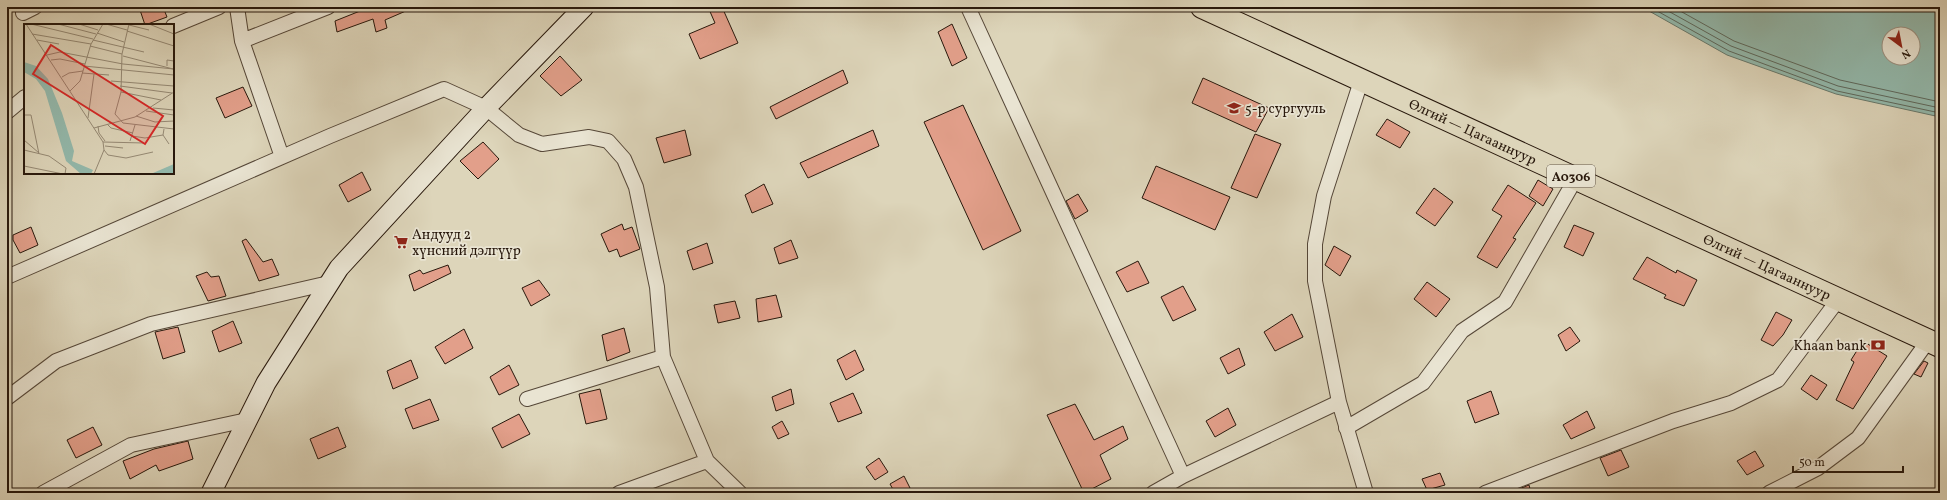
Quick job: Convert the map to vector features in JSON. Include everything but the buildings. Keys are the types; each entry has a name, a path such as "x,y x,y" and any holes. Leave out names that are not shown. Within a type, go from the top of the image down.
{"highway":[{"name":"Өлгий — Цагааннуур","path":"1202,7 1934,344"}],"street":[{"path":"174,26 219,7"},
{"path":"237,7 242,40 282,157"},
{"path":"242,40 328,7"},
{"path":"212,493 266,383 338,268 486,108 584,7"},
{"path":"968,7 1183,476"},
{"path":"1361,81 1324,196 1315,244 1315,282 1338,402 1366,493"},
{"path":"7,277 330,136 444,89 486,108 519,135 536,142 542,144 589,137 608,141 624,159 636,187 655,280 663,357 707,461 740,493"},
{"path":"7,112 24,98"},
{"path":"1346,428 1423,383 1462,331 1505,302 1576,178"},
{"path":"7,398 56,361 151,324 329,283"},
{"path":"1485,493 1673,421 1731,403 1778,380 1838,300"},
{"path":"1769,493 1818,468 1858,438 1934,344"},
{"path":"527,399 663,357"},
{"path":"1153,493 1183,476 1338,402"},
{"path":"43,493 131,445 247,420"},
{"path":"619,493 707,461"}],"water":[{"path":"1642,7 1940,7 1940,117 1836,94 1727,55"}],"place":[{"name":"5-р сургууль","path":"1234,108"},
{"name":"Андууд 2 хүнсний дэлгүүр","path":"401,242"},
{"name":"Khaan bank","path":"1878,345"}]}
